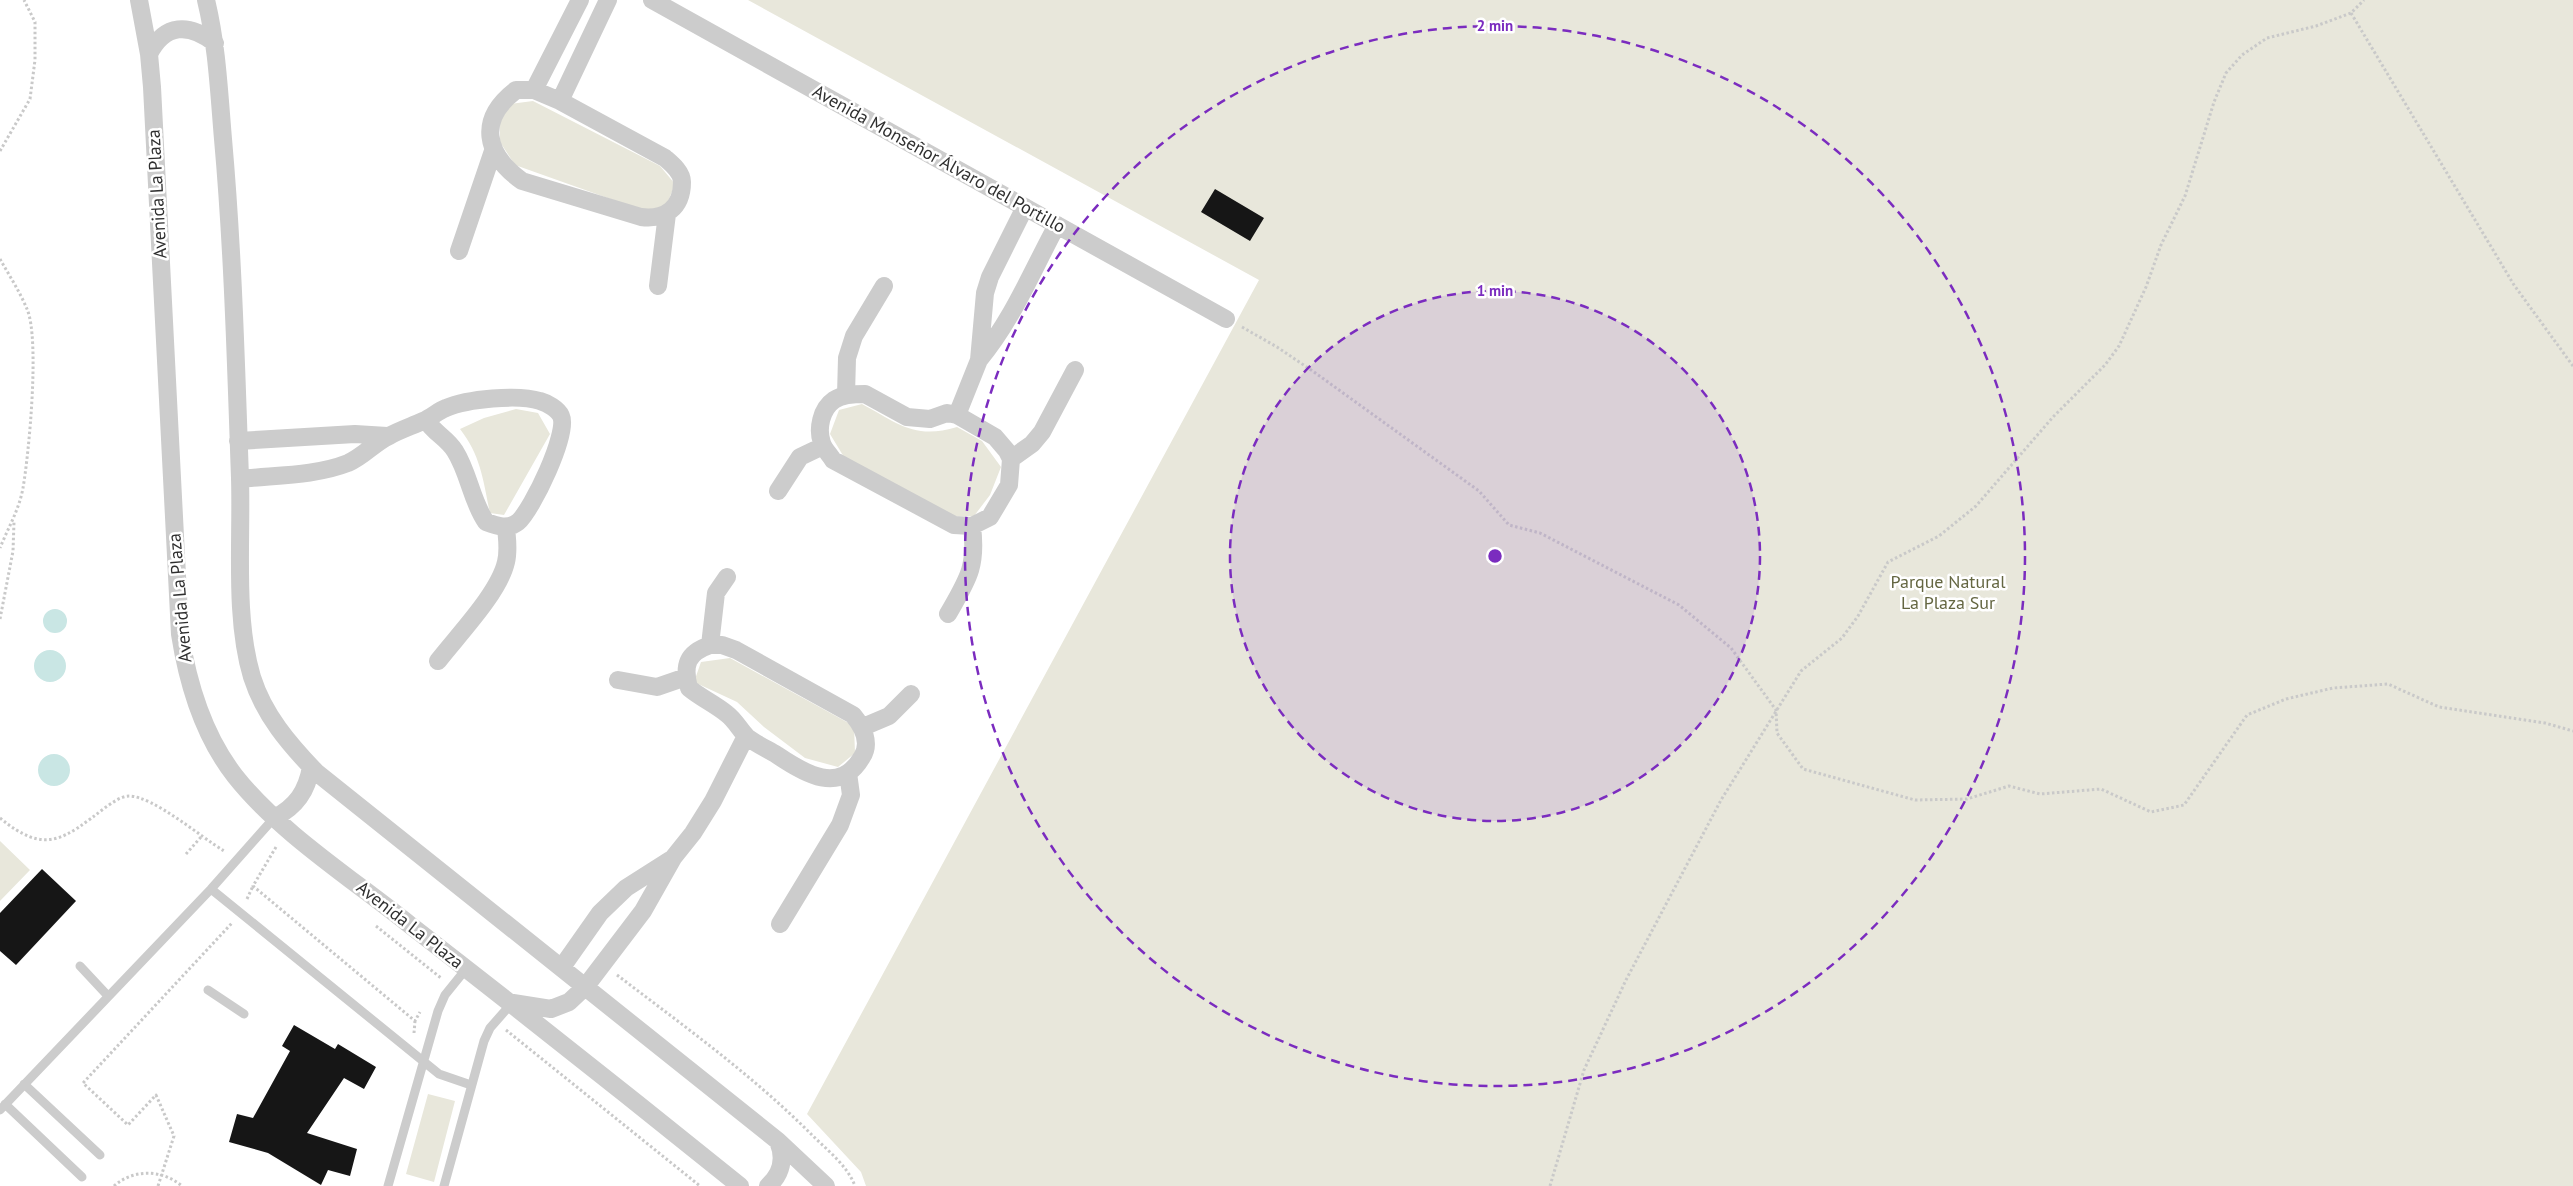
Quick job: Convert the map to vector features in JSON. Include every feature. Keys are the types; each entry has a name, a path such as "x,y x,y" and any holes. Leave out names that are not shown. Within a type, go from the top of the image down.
{"street":[{"name":"Avenida La Plaza","path":"139,0 149,54 182,650 193,696 218,749 234,774 274,818 512,1003 740,1186"},
{"path":"206,0 215,43 227,184 240,479 243,630 246,654 253,679 272,720 311,767 778,1141 826,1186"},
{"path":"534,90 580,0"},
{"path":"560,101 608,0"},
{"name":"Avenida Monseñor Álvaro del Portillo","path":"652,0 1226,319"},
{"path":"149,54 156,41 165,34 177,29 192,29 202,32 215,43"},
{"path":"516,90 534,90 560,101 652,150 676,168 683,182 677,202 667,214 656,218 641,216 522,181 506,169 493,151 490,137 495,110 516,90"},
{"path":"459,251 493,151"},
{"path":"957,415 978,360 984,293 996,261 1025,207"},
{"path":"658,286 667,214"},
{"path":"978,360 996,339 1018,303 1057,225"},
{"path":"846,395 847,358 854,336 884,286"},
{"path":"1011,458 1032,444 1042,432 1075,370"},
{"path":"865,394 907,417 930,419 947,413 957,415 995,437 1011,458 1009,485 990,517 972,526 954,524 834,460 823,446 819,432 821,418 833,400 846,395 865,394"},
{"path":"240,479 326,469 347,463 365,454 387,436 426,420 447,407 475,401 514,398 540,400 553,407 561,415 563,427 553,460 524,514 517,522 506,527 486,522 476,506 455,450 443,437 432,430 426,420"},
{"path":"238,441 355,434 387,436"},
{"path":"778,491 800,458 823,446"},
{"path":"948,614 966,581 974,558 972,526"},
{"path":"438,661 497,585 506,563 508,547 506,527"},
{"path":"710,645 716,593 727,577"},
{"path":"710,645 722,645 736,650 846,711 863,727 866,750 857,766 848,773 834,778 819,778 795,767 746,736 734,719 689,688 686,677 688,661 696,650 710,645"},
{"path":"618,680 657,687 686,677"},
{"path":"863,727 888,716 911,694"},
{"path":"512,1003 551,1009 569,1002 586,986 643,911 673,858 693,833 713,801 746,736"},
{"path":"274,818 286,812 304,793 311,767"},
{"path":"780,924 840,825 851,795 848,773"},
{"path":"562,967 600,913 626,888 673,858"},
{"path":"768,1186 778,1175 781,1167 781,1149 778,1141"}],"lane":[{"path":"82,1177 3,1107 211,889 274,818"},
{"path":"211,889 423,1061 446,1077 471,1085"},
{"path":"80,966 108,996"},
{"path":"388,1186 441,1003 466,969"},
{"path":"208,990 244,1014"},
{"path":"444,1186 484,1040 512,1003"},
{"path":"24,1084 100,1154"}],"path":[{"path":"0,151 30,99 35,60 35,22 24,0"},
{"path":"1550,1186 1584,1070 1626,980 1721,800 1801,671 1842,638 1858,616 1888,562 1938,536 1976,506 2053,417 2105,365 2132,319 2161,245 2184,196 2208,127 2214,102 2226,73 2242,55 2267,38 2316,26 2351,12 2364,0"},
{"path":"2351,12 2514,285 2573,366"},
{"path":"0,259 28,310 33,337 23,488 14,519 0,548"},
{"path":"1226,319 1292,356 1479,491 1509,525 1540,532 1679,605 1731,648 1776,710 1777,732 1803,769 1826,777 1915,800 1967,799 2009,786 2040,794 2101,789 2151,812 2184,805 2247,715 2286,699 2334,688 2388,684 2439,707 2545,723 2573,731"},
{"path":"0,619 13,551 14,519"},
{"path":"0,818 30,838 50,841 72,833 114,801 127,795 139,797 153,803 201,837 237,859"},
{"path":"186,854 201,837"},
{"path":"158,1186 174,1136 156,1095 128,1125 83,1083 241,913 253,886 276,847"},
{"path":"253,886 415,1021 424,1007"},
{"path":"603,964 716,1049 758,1084 842,1164 855,1186"},
{"path":"438,986 442,979"},
{"path":"496,1022 700,1186"},
{"path":"114,1186 122,1178 143,1172 161,1174 182,1186"}],"green space":[{"name":"Parque Natural La Plaza Sur","path":"748,0 2573,0 2573,1186 866,1186 861,1172 807,1114 1259,280"},
{"path":"533,101 660,166 675,184 665,209 647,212 515,165 500,142 500,122 510,104"},
{"path":"862,404 907,427 929,432 957,427 982,441 1001,467 990,495 974,516 942,517 847,462 830,434 839,410"},
{"path":"516,409 538,413 550,434 504,515 490,513 477,459 460,429 484,418"},
{"path":"730,658 854,726 855,753 838,767 805,758 764,727 737,702 694,682 701,662"},
{"path":"0,841 30,870 0,901"},
{"path":"428,1094 455,1101 434,1182 406,1174"}],"water":[{"path":"50,609 60,609 67,616 67,626 60,633 50,633 43,626 43,616"},
{"path":"50,650 56,651 61,655 65,660 65,672 61,677 56,681 50,682 44,681 39,677 35,672 34,666 35,660 39,655 44,651"},
{"path":"54,754 60,755 65,759 69,764 69,776 65,781 60,785 54,786 48,785 43,781 39,776 38,770 39,764 43,759 48,755"}],"building":[{"path":"1215,189 1264,218 1250,241 1201,212"},
{"path":"42,869 76,901 16,965 0,951 0,913"},
{"path":"294,1025 335,1049 338,1044 376,1067 364,1089 344,1078 307,1133 357,1149 350,1176 328,1170 321,1185 268,1153 229,1142 237,1114 253,1118 290,1051 282,1046"}]}
